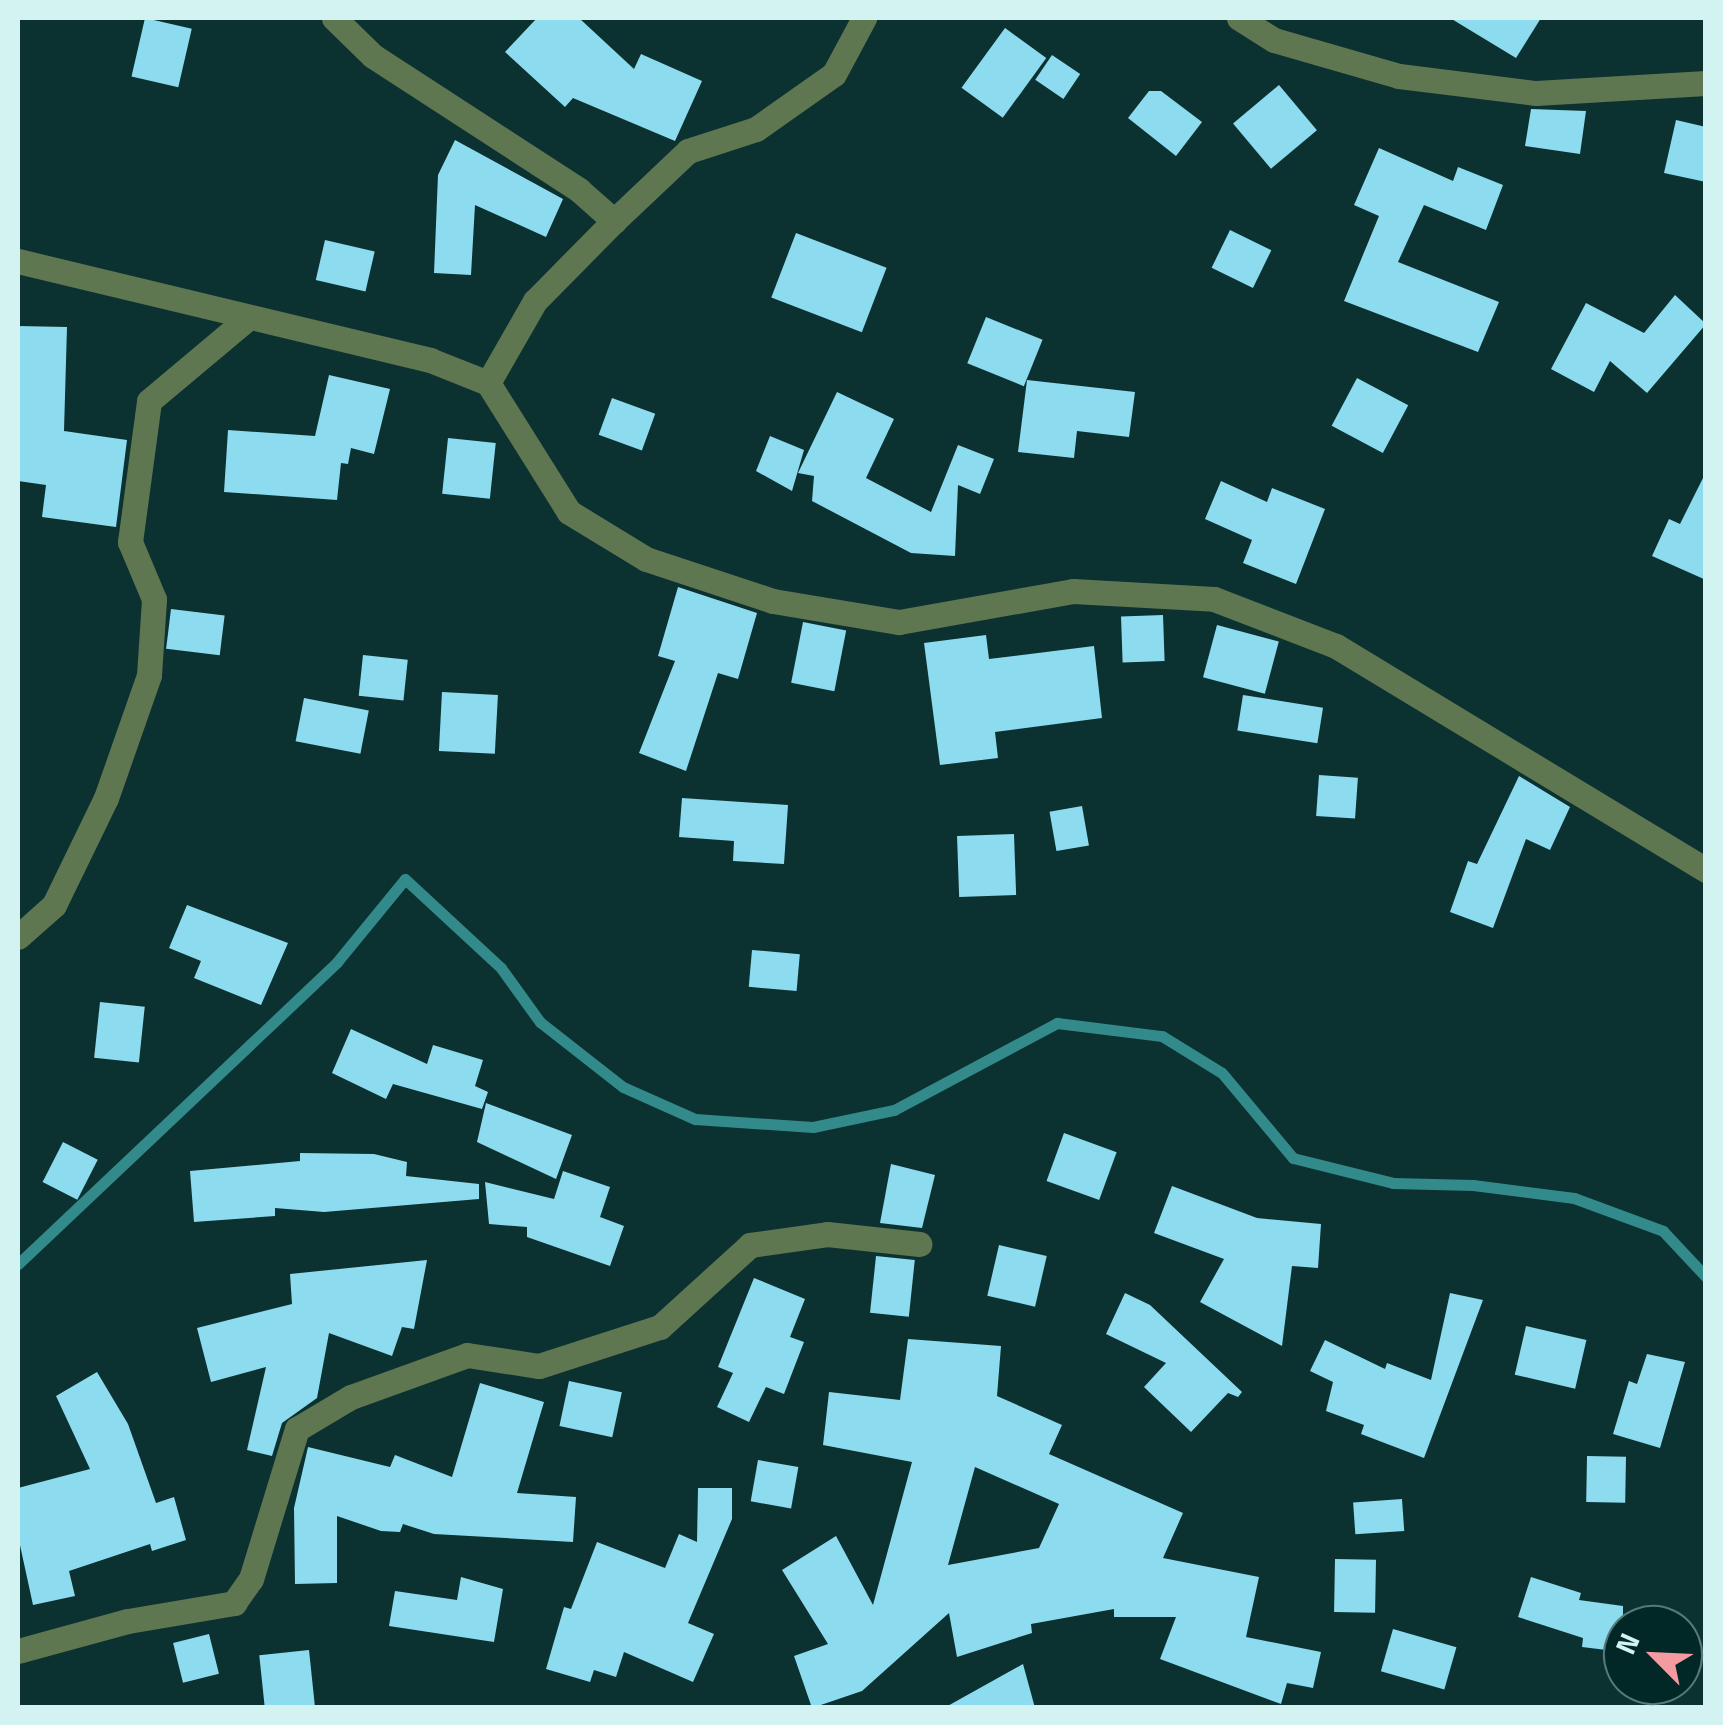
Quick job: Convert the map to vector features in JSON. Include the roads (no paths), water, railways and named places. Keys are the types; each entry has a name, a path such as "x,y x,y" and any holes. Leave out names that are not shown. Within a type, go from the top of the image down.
{"street":[{"path":"334,18 373,56 579,190 614,220"},
{"path":"488,383 534,301 614,220 688,151 756,129 834,74 864,18"},
{"path":"1239,18 1274,40 1399,76 1536,94 1706,83"},
{"path":"18,261 430,360 488,383 568,512 646,559 773,601 899,622 1072,591 1214,599 1336,646 1706,870"},
{"path":"18,937 54,906 106,798 150,675 154,599 130,542 149,401 248,318"},
{"path":"18,1651 128,1621 234,1603 251,1579 297,1430 350,1398 467,1354 539,1366 660,1328 750,1245 827,1234 918,1244"}],"waterway":[{"path":"18,1264 337,962 405,879 501,968 540,1022 623,1087 695,1119 813,1127 894,1110 1057,1023 1162,1036 1222,1073 1293,1158 1393,1183 1473,1185 1574,1198 1663,1231 1706,1277"}]}
